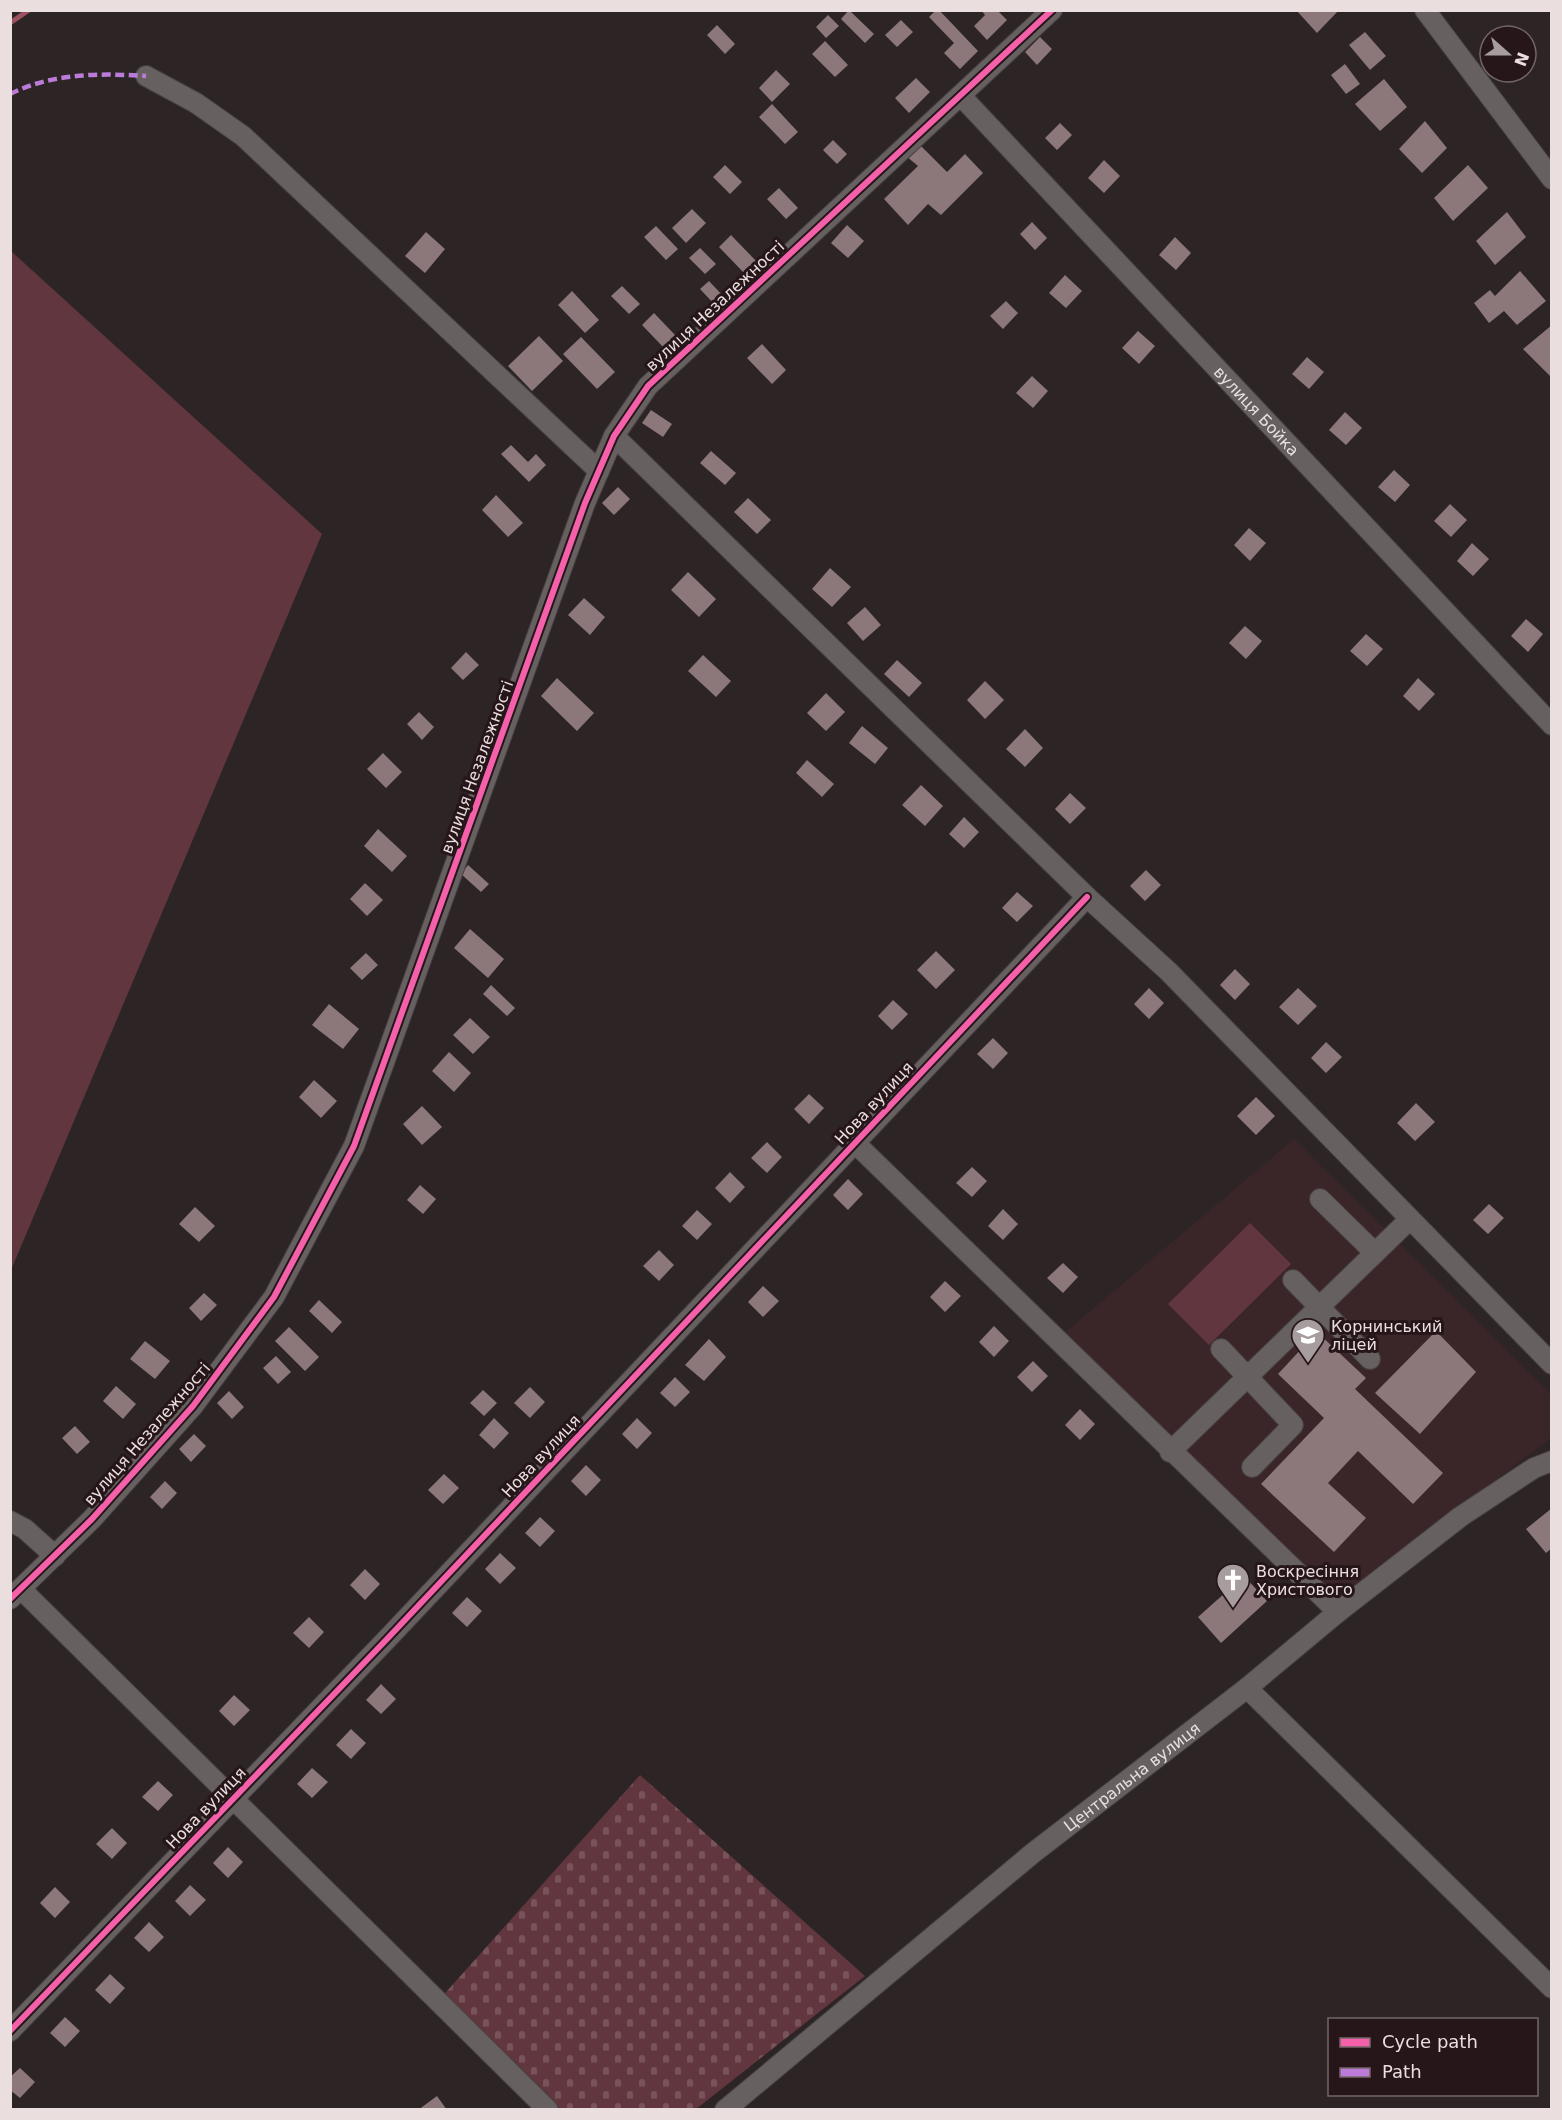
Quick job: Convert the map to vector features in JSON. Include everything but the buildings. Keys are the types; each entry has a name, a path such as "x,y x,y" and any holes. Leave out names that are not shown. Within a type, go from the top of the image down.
{"street":[{"name":"вулиця Незалежності","path":"16,1594 55,1556 193,1406 274,1298 354,1146 585,503 614,436 648,386 1052,10"},
{"path":"1425,10 1551,179"},
{"path":"146,76 196,103 243,136 599,471"},
{"name":"вулиця Бойка","path":"961,96 1551,725"},
{"path":"614,436 1087,897 1169,972 1551,1364"},
{"name":"Нова вулиця","path":"10,2031 234,1799 1087,897"},
{"path":"855,1143 1170,1452 1338,1612"},
{"path":"1320,1199 1375,1253"},
{"path":"1170,1452 1410,1220"},
{"path":"1293,1280 1370,1359"},
{"path":"1221,1349 1293,1425 1252,1467"},
{"name":"Центральна вулиця","path":"725,2109 1034,1853 1247,1688 1338,1612 1460,1517 1534,1468 1551,1461"},
{"path":"10,1521 25,1529 55,1556"},
{"path":"16,1594 234,1799 549,2109"},
{"path":"1247,1688 1551,1988"}],"shaded area":[{"name":"Корнинський ліцей","path":"1294,1139 1551,1394 1551,1438 1338,1598 1063,1334"}],"green space":[{"path":"11,251 322,534 11,1270"},
{"path":"1250,1223 1291,1264 1209,1345 1168,1304"},
{"path":"640,1775 865,1976 696,2109 559,2109 438,2001"}],"waterway":[{"path":"10,23 29,10"}],"marked path":[{"path":"10,94 59,78 94,75 146,76"}],"cycle path":[{"path":"10,1599 92,1519 193,1406 274,1297 354,1146 585,503 614,436 648,386 1052,10"},
{"path":"10,2031 387,1639 1087,897"}],"place":[{"name":"Корнинський ліцей","path":"1308,1364"},
{"name":"Воскресіння Христового","path":"1233,1609"}]}
